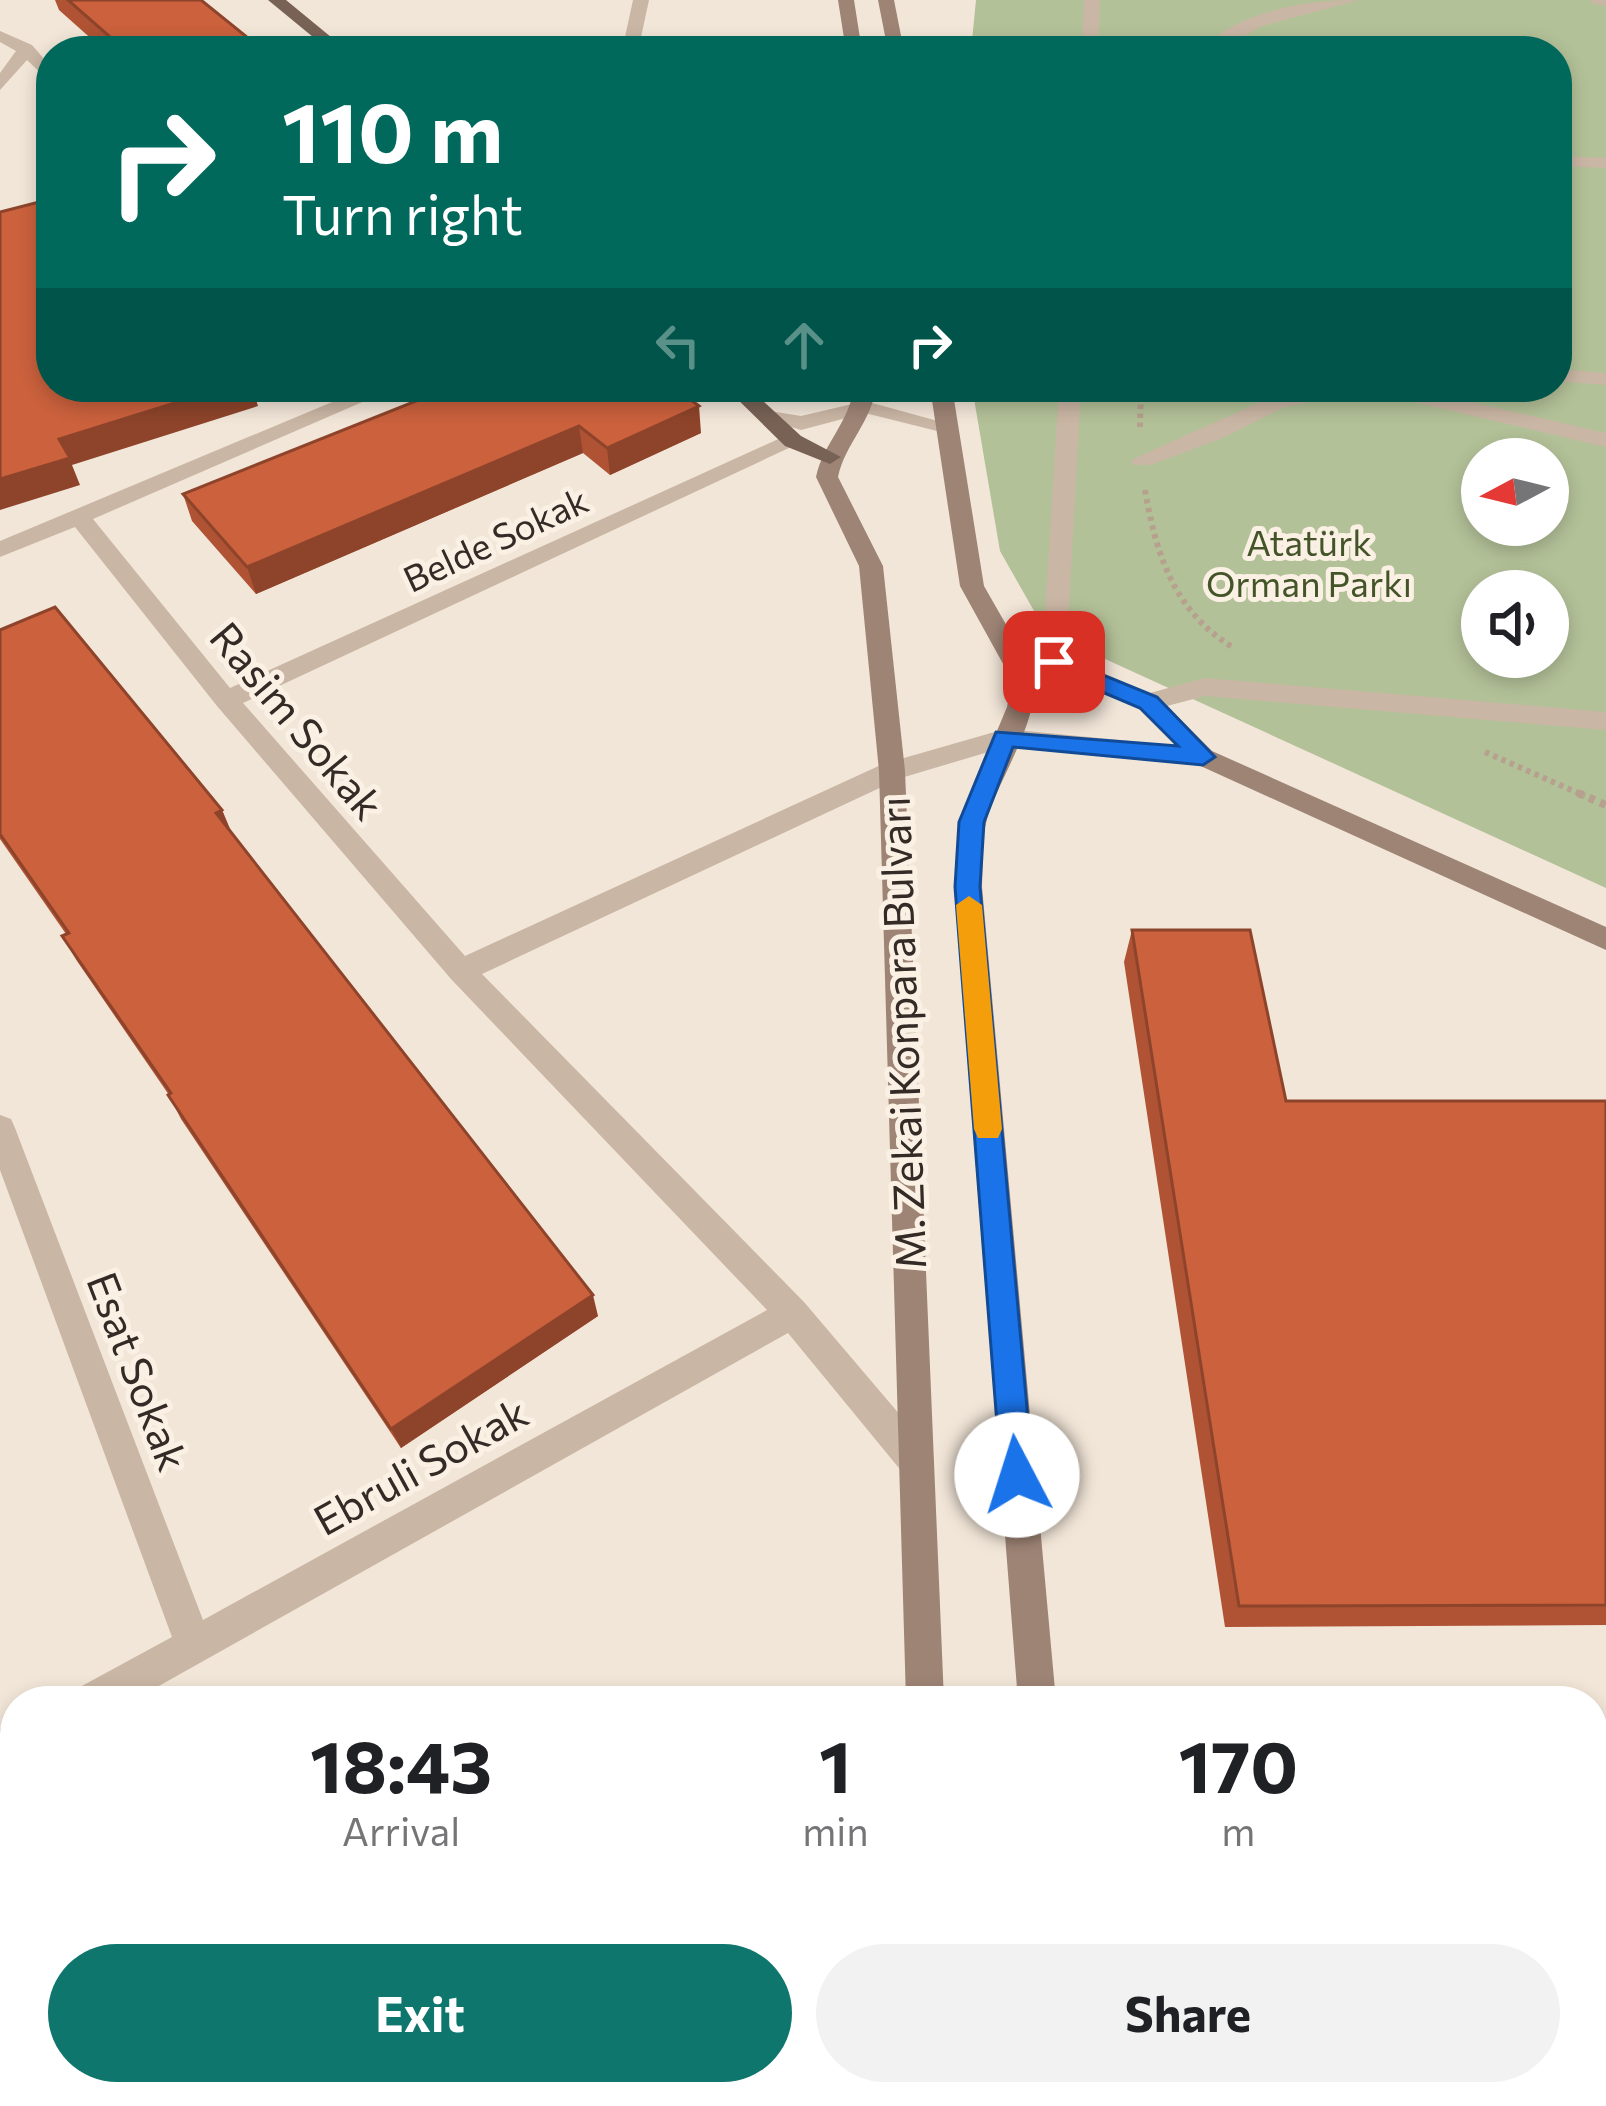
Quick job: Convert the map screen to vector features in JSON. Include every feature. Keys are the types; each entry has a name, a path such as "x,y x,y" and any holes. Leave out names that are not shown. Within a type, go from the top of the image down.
{"main road":[{"path":"276,0 321,36"},
{"path":"846,0 852,36"},
{"path":"886,0 893,36"},
{"path":"754,402 794,441 830,457 862,402"},
{"name":"M. Zekai Konpara Bulvarı","path":"943,402 972,586 1025,680 1020,707 972,822 968,887 1035,1686"},
{"name":"M. Zekai Konpara Bulvarı","path":"830,457 827,478 871,566 892,771 925,1686"},
{"path":"1011,649 1148,702 1203,757 1606,939"}],"street":[{"path":"633,36 641,0"},
{"path":"1091,36 1092,0"},
{"path":"1224,36 1313,7 1352,0"},
{"path":"0,36 26,49 36,61"},
{"path":"0,85 26,49"},
{"path":"1572,161 1606,164"},
{"path":"1572,376 1606,379"},
{"path":"1572,387 1606,389"},
{"path":"329,402 335,409"},
{"path":"0,550 351,402"},
{"path":"770,416 801,423 853,402"},
{"path":"879,402 945,426"},
{"path":"1054,662 1069,402"},
{"path":"1142,460 1215,433 1278,402"},
{"path":"1454,402 1606,440"},
{"name":"Belde Sokak","path":"226,700 794,441"},
{"name":"Rasim Sokak","path":"79,517 226,700 461,971 791,1313 916,1460"},
{"path":"1148,702 1205,687 1606,721"},
{"path":"461,971 892,771 1005,738 1203,757"},
{"name":"Esat Sokak","path":"0,1128 194,1646"},
{"name":"Ebruli Sokak","path":"121,1686 791,1313"}],"path":[{"path":"1141,402 1150,523 1166,573 1191,617 1246,653"},
{"path":"1479,749 1606,805"}],"green space":[{"name":"Atatürk Orman Parkı","path":"976,0 1606,0 1606,888 1046,632 1000,551 975,402 1572,402 1572,36 972,36"}],"building":[{"path":"68,0 201,0 246,36 109,36"},
{"path":"36,203 36,402 178,402 59,439 70,458 0,479 0,212"},
{"path":"413,402 694,402 699,406 607,448 579,426 247,567 183,494"},
{"path":"55,607 222,810 216,813 593,1295 391,1429 62,936 69,933 0,834 0,630"},
{"path":"1132,930 1250,930 1286,1101 1606,1101 1606,1605 1239,1606"}],"slow traffic":[{"path":"969,905 988,1129"}],"route":[{"path":"1017,1475 968,887 972,822 1005,738 1203,757 1148,702 1054,662"}]}
